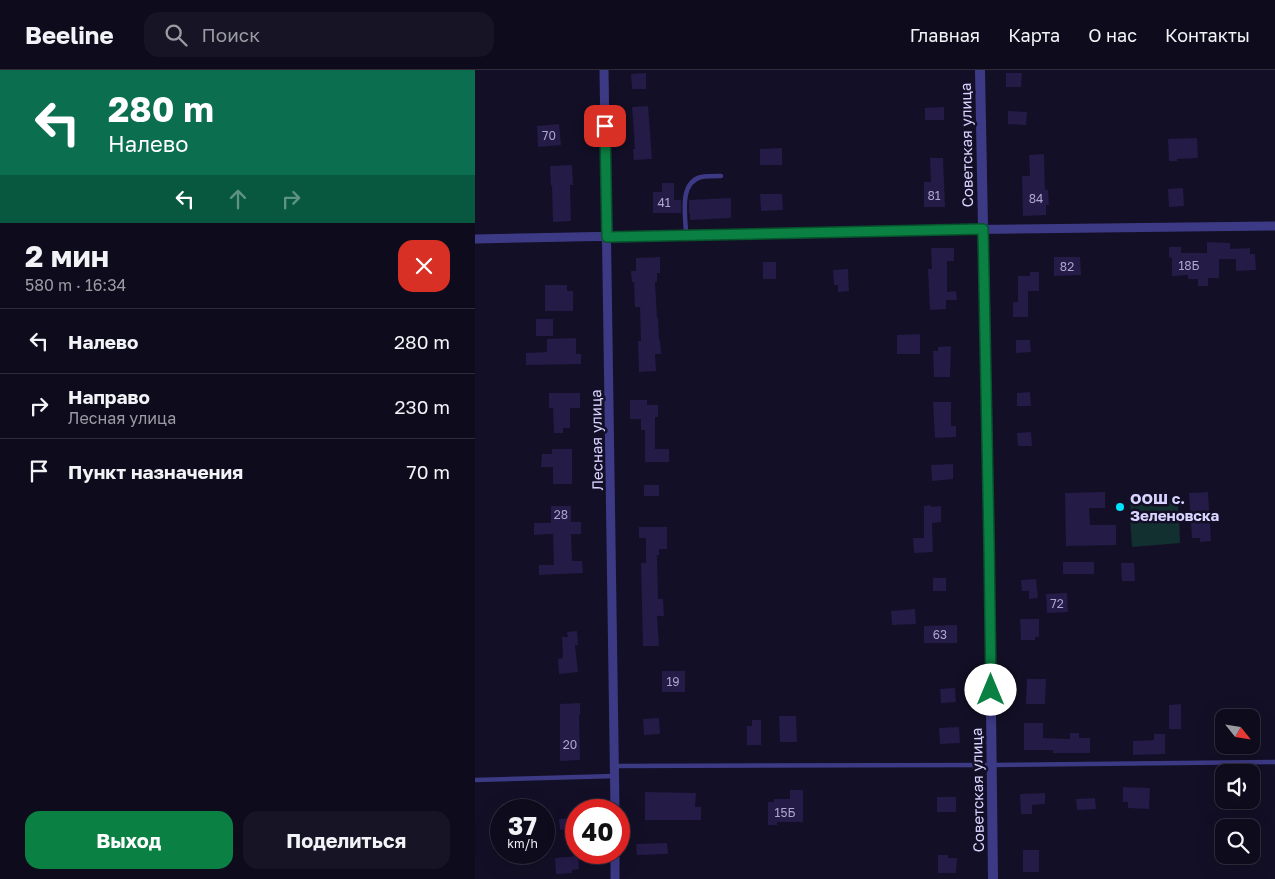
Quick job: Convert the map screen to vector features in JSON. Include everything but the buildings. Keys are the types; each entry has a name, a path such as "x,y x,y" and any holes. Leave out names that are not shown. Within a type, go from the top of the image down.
{"street":[{"name":"Лесная улица","path":"603,70 615,799"},
{"name":"Советская улица","path":"980,70 993,879"},
{"path":"475,239 983,229 1275,226"},
{"path":"615,864 615,879"}],"lane":[{"path":"686,235 686,188 700,177 721,176"},
{"path":"615,766 1275,762"},
{"path":"475,780 615,776"}],"green space":[{"path":"1178,499 1178,515 1131,518 1130,502"},
{"path":"1179,516 1180,543 1132,547 1130,519"}],"place":[{"name":"ООШ с. Зеленовска","path":"1120,507"}],"route":[{"path":"605,126 607,237 983,229 991,690"}]}
